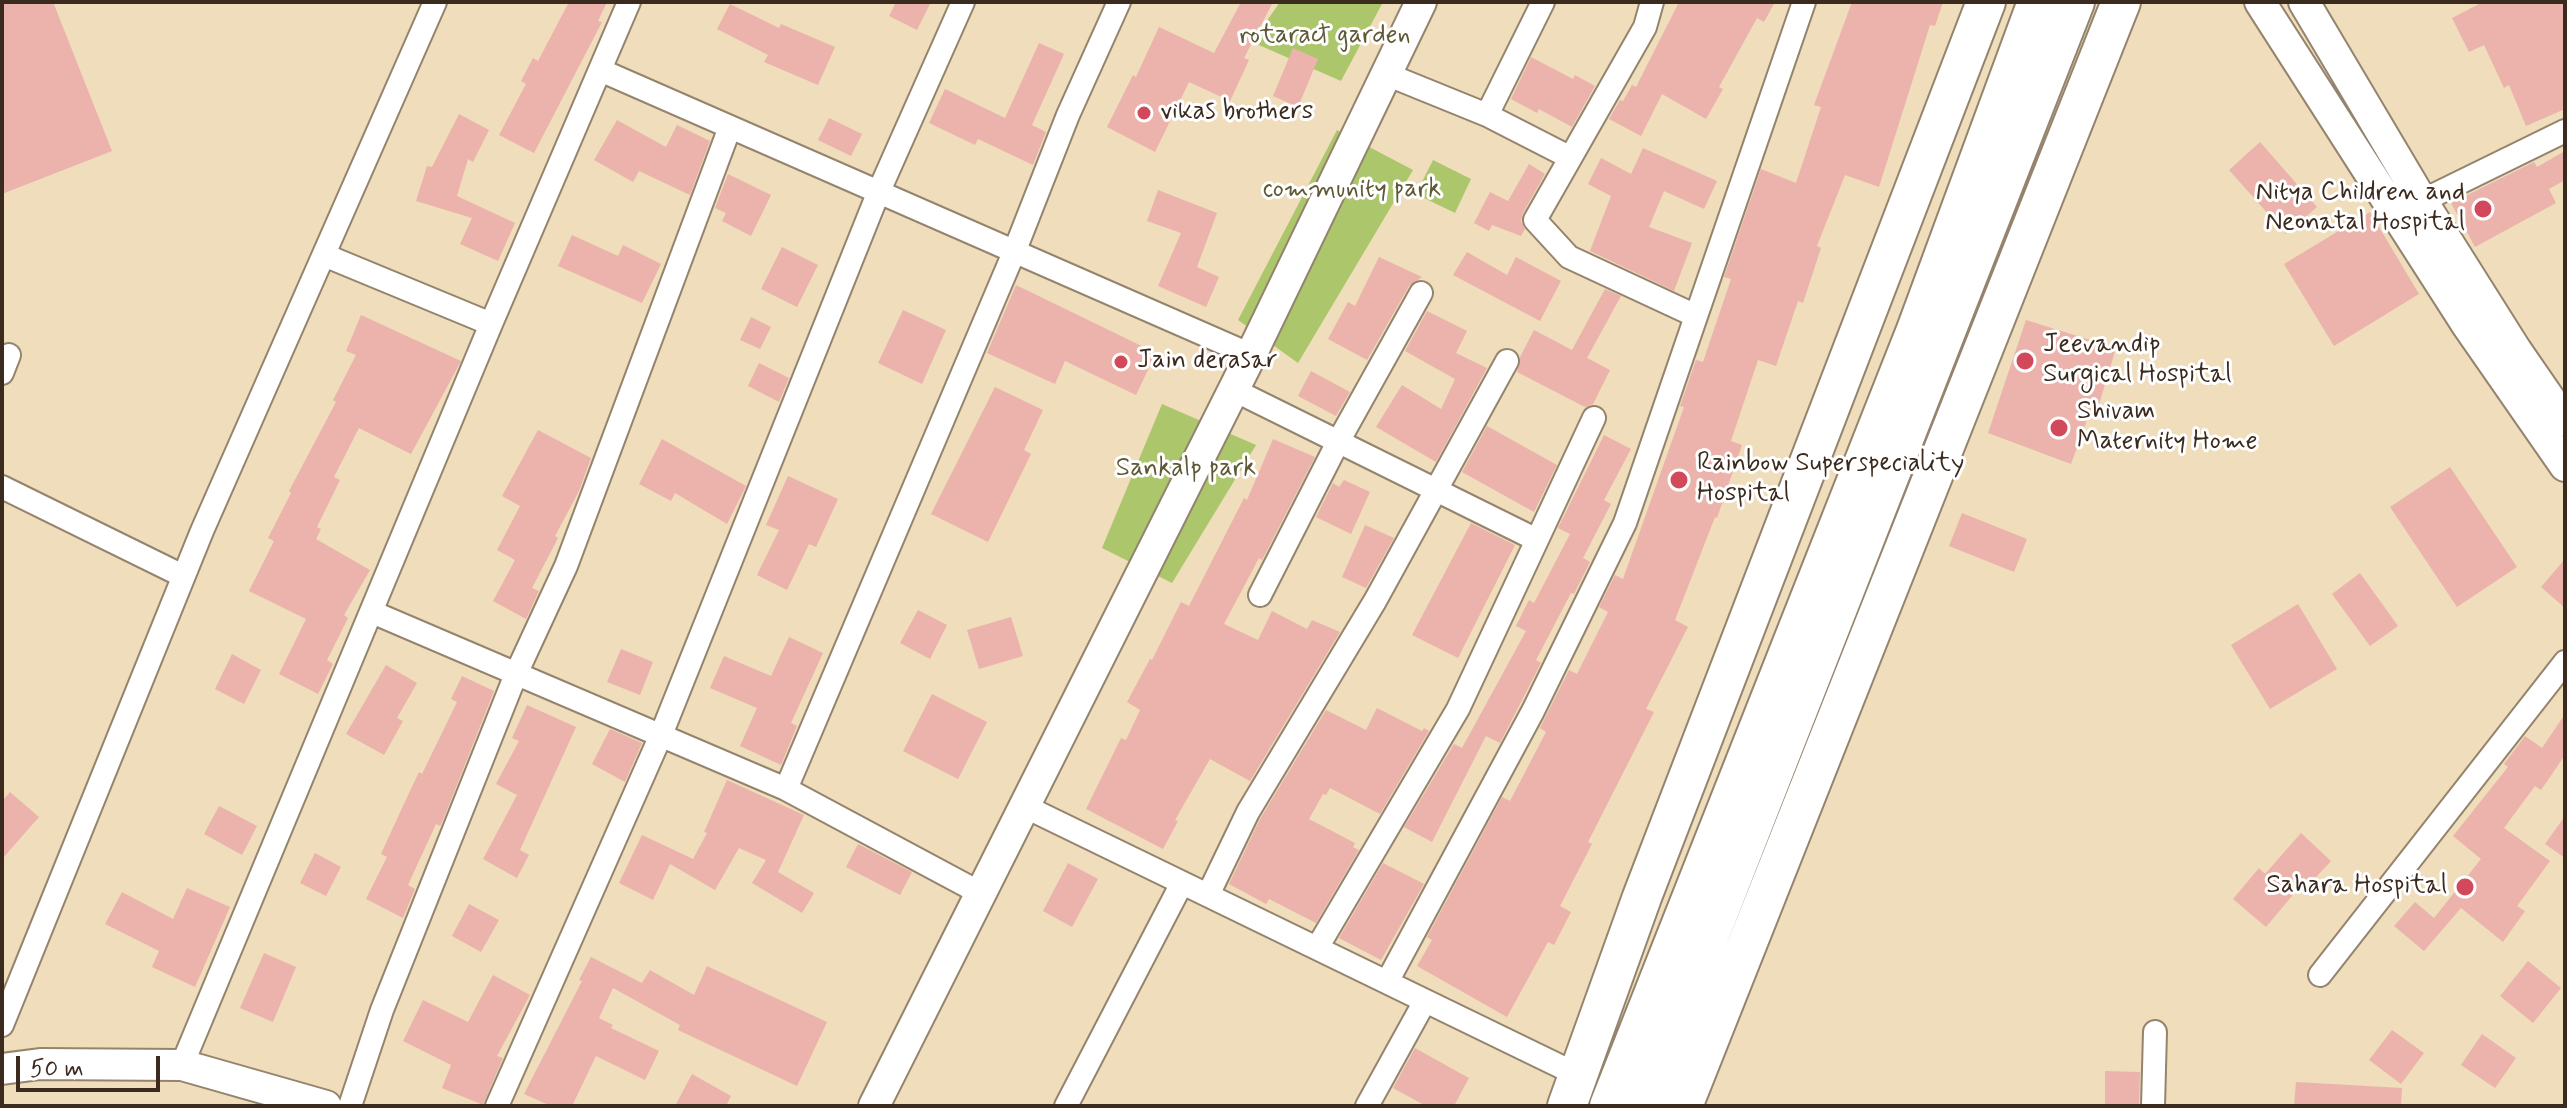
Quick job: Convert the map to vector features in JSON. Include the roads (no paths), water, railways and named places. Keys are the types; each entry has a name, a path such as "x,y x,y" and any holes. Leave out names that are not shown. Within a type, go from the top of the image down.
{"highway":[{"path":"1573,1090 1642,897 1986,2"},
{"path":"1643,1106 1928,339 2037,2"},
{"path":"1609,1106 1683,919 1928,339 2075,2"},
{"path":"1683,1106 2121,2"},
{"path":"1642,897 1683,919"}],"main road":[{"path":"874,1106 1251,355 1421,2"},
{"path":"2260,2 2467,325 2565,466"},
{"path":"2304,2 2422,201 2565,421"},
{"path":"2,1069 40,1064 182,1065 326,1106"}],"street":[{"path":"2,1025 11,976 435,2"},
{"path":"182,1065 629,2"},
{"path":"497,1106 661,735 879,191 963,2"},
{"path":"786,789 1015,250 1068,115 1119,2"},
{"path":"1487,115 1543,2"},
{"path":"1652,2 1645,27 1535,220 1569,257 1696,316"},
{"path":"1387,982 1533,711 1625,523 1804,2"},
{"path":"600,70 1251,355"},
{"path":"1386,74 1487,115 1569,157"},
{"path":"350,1106 382,1010 516,674 566,566 730,127"},
{"path":"2422,201 2565,131"},
{"path":"324,255 491,324"},
{"path":"1260,595 1338,442 1421,293"},
{"path":"1208,895 1248,812 1375,601 1507,361"},
{"path":"1232,389 1537,540"},
{"path":"1317,948 1458,709 1594,418"},
{"path":"2,487 183,576"},
{"path":"372,612 786,789 982,894"},
{"path":"2320,975 2565,662"},
{"path":"1026,807 1425,1001 1573,1090"},
{"path":"1066,1106 1182,883"},
{"path":"1367,1106 1425,1001"},
{"path":"2153,1106 2155,1032"}],"place":[{"name":"vikas brothers","path":"1144,113"},
{"name":"Nitya Children and Neonatal Hospital","path":"2483,209"},
{"name":"Jeevandip Surgical Hospital","path":"2025,361"},
{"name":"Jain derasar","path":"1121,362"},
{"name":"Shivam Maternity Home","path":"2059,428"},
{"name":"Rainbow Superspeciality Hospital","path":"1679,480"},
{"name":"Sahara Hospital","path":"2465,887"}],"park label":[{"name":"rotaract garden","path":"1325,37"},
{"name":"community park","path":"1352,191"},
{"name":"Sankalp park","path":"1186,470"}]}
